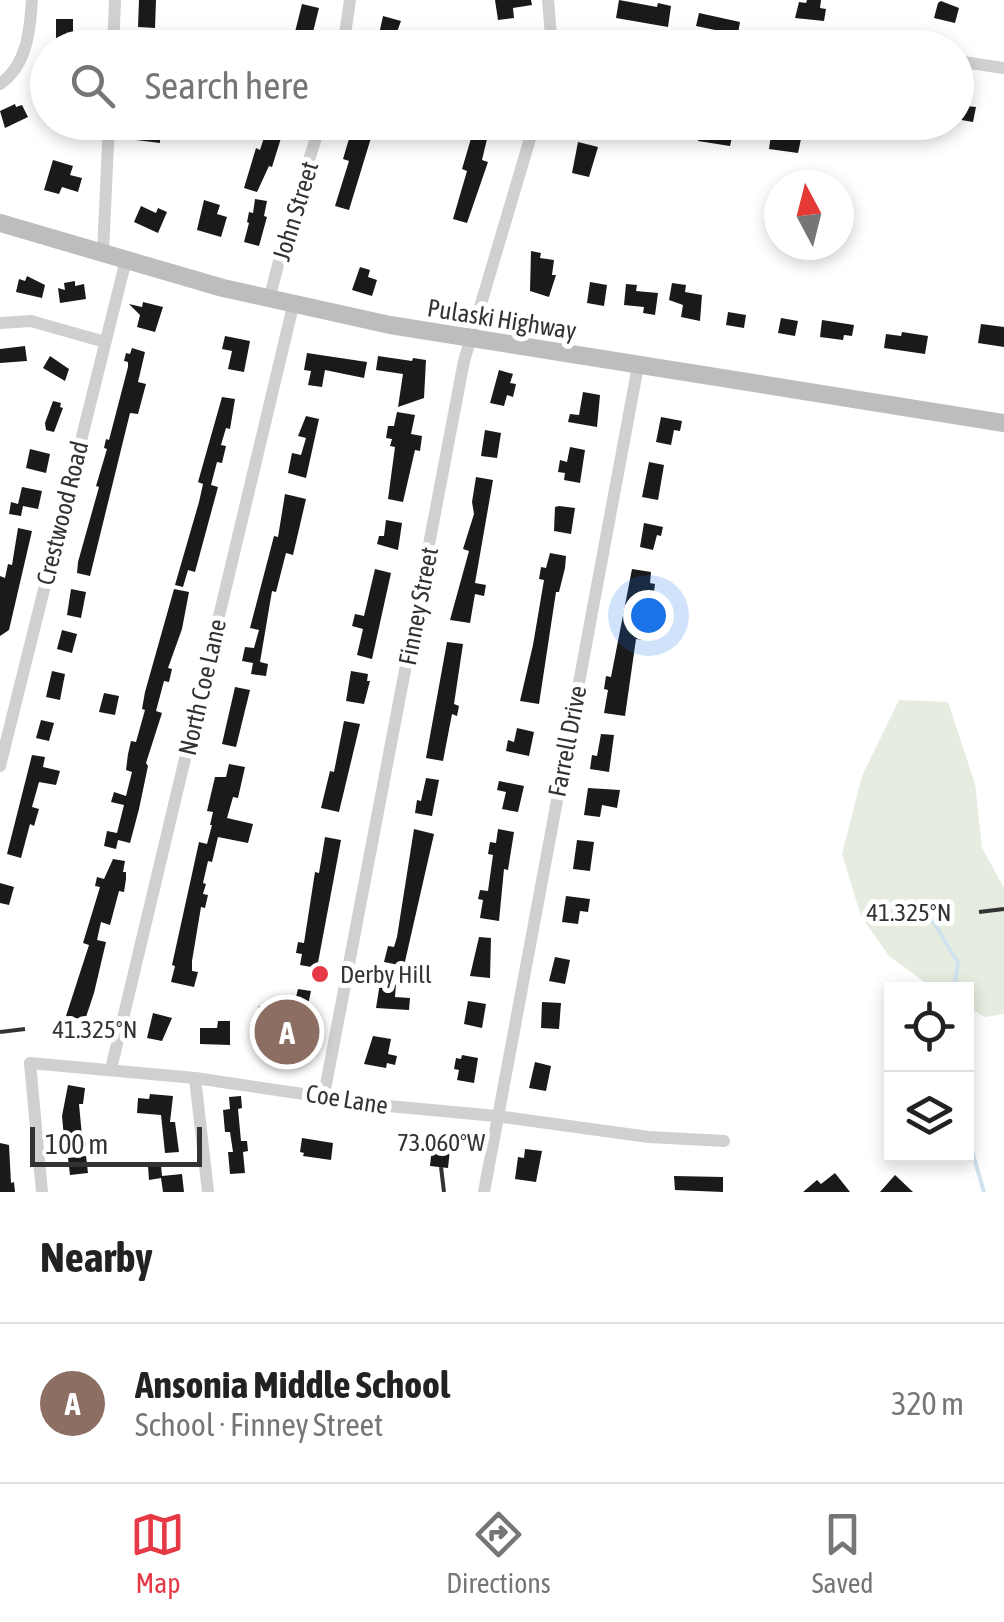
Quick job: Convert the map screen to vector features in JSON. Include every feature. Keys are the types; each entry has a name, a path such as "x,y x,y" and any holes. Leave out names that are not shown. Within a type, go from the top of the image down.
{"main road":[{"name":"Pulaski Highway","path":"0,222 293,306 470,339 1004,424"}],"street":[{"path":"0,84 24,54 32,0"},
{"path":"114,30 115,0"},
{"path":"346,30 350,0"},
{"path":"548,0 550,30"},
{"path":"974,64 1004,68"},
{"path":"103,253 108,140"},
{"name":"John Street","path":"270,300 315,140"},
{"name":"Finney Street","path":"324,1095 470,339 530,140"},
{"name":"Crestwood Road","path":"0,766 126,260"},
{"name":"North Coe Lane","path":"110,1068 293,306"},
{"path":"0,323 31,320 105,342"},
{"name":"Farrell Drive","path":"484,1192 638,366"},
{"name":"Coe Lane","path":"42,1192 30,1063 195,1078 378,1105 649,1137 724,1141"},
{"path":"195,1078 208,1192"}],"shaded area":[{"path":"899,700 948,702 975,784 982,848 1004,888 1004,1014 985,1017 974,1011 974,982 924,982 889,956 861,916 842,854 862,776"}],"building":[{"path":"139,0 156,0 155,28 138,27"},
{"path":"495,0 531,0 532,5 513,8 514,18 498,20"},
{"path":"619,0 671,6 668,27 616,18"},
{"path":"821,0 820,8 826,9 824,21 795,18 799,2"},
{"path":"941,1 959,8 955,23 934,18"},
{"path":"302,4 319,8 314,30 296,30"},
{"path":"699,13 740,22 739,30 696,26"},
{"path":"383,16 401,21 398,30 380,30"},
{"path":"56,19 73,19 73,30 56,30"},
{"path":"22,105 28,117 5,128 0,111"},
{"path":"263,140 280,140 272,167 269,166 257,192 244,188 256,148 260,150"},
{"path":"349,140 370,140 349,210 335,206 349,161 343,159"},
{"path":"471,140 487,140 482,160 488,162 467,223 453,219 467,171 462,169"},
{"path":"698,140 731,140 730,146"},
{"path":"770,140 801,140 798,153 769,149"},
{"path":"578,142 598,147 589,177 572,173"},
{"path":"53,160 73,166 70,175 82,178 78,192 62,187 59,194 44,190"},
{"path":"255,199 267,201 259,246 244,242"},
{"path":"204,200 220,205 217,214 227,217 221,237 197,230"},
{"path":"141,206 156,213 158,208 167,212 158,233 134,222"},
{"path":"531,251 541,253 540,258 554,260 552,275 556,275 549,297 530,291"},
{"path":"360,267 370,270 368,277 377,280 372,296 352,290"},
{"path":"27,276 45,285 42,298 16,292 19,279 25,281"},
{"path":"75,281 75,286 84,284 86,299 60,303 58,288 65,290 64,283"},
{"path":"590,282 607,285 604,306 587,303"},
{"path":"672,283 686,285 685,292 702,295 700,321 681,317 683,305 669,300"},
{"path":"626,284 637,285 636,291 658,293 655,315 643,313 644,307 624,305"},
{"path":"143,302 163,307 155,332 137,327 140,315 129,304 142,307"},
{"path":"728,312 746,315 744,328 726,325"},
{"path":"781,318 798,321 795,336 778,333"},
{"path":"822,320 854,325 852,336 844,335 843,340 820,337"},
{"path":"981,324 1004,327 1004,347 978,343"},
{"path":"902,332 928,336 925,354 884,348 886,334 901,336"},
{"path":"225,336 250,341 244,372 228,369 232,351 222,349"},
{"path":"25,346 27,361 0,363 0,349"},
{"path":"132,348 145,352 138,382 146,384 138,414 130,413 90,576 77,573 78,562 99,487 96,486 107,449 106,439 109,440 128,367 124,361 126,353 130,354"},
{"path":"307,353 367,362 364,378 325,370 322,387 308,385 311,371 304,370"},
{"path":"50,356 69,369 65,381 43,368"},
{"path":"378,356 426,360 424,398 398,407 403,374 376,370"},
{"path":"499,370 513,374 510,383 516,384 513,397 507,395 504,406 490,403"},
{"path":"583,392 600,395 597,427 568,422 570,414 579,415"},
{"path":"222,397 235,399 230,429 226,428 221,445 226,446 222,463 217,462 211,485 218,487 195,572 188,570 183,587 175,585 199,502 203,484 198,482"},
{"path":"53,401 63,408 54,432 46,430 45,423"},
{"path":"397,412 415,415 411,434 422,436 403,502 388,499 395,447 390,446 392,439 386,438"},
{"path":"306,416 319,419 306,478 288,473 292,453 301,455 306,438 298,436"},
{"path":"661,417 682,421 680,431 674,430 671,445 656,442"},
{"path":"485,430 501,433 497,458 481,456"},
{"path":"570,447 585,450 580,483 564,480 565,473 558,472 560,460 567,462"},
{"path":"30,449 50,454 46,473 26,468"},
{"path":"649,462 664,465 658,500 642,497"},
{"path":"476,477 493,480 475,583 486,585 484,596 475,594 470,623 450,620 469,551 463,549 474,514"},
{"path":"22,487 42,491 38,509 23,506 21,516 9,514 11,502 18,504"},
{"path":"285,494 306,499 293,555 286,553 276,592 272,591 260,662 268,664 266,676 251,674 253,663 242,661 245,647 254,648 259,630 250,628 274,536 278,537"},
{"path":"555,507 575,508 571,534 554,531"},
{"path":"386,520 402,523 398,550 377,544 379,536 384,536"},
{"path":"644,523 663,527 653,550 640,547"},
{"path":"18,528 32,531 9,630 0,636 0,576 5,578 8,564 12,565"},
{"path":"550,553 566,556 556,592 539,704 520,701 544,580 539,579 541,567 546,568"},
{"path":"375,569 391,573 372,659 357,655 363,629 352,626 355,614 364,616"},
{"path":"632,569 651,572 650,583 655,584 653,600 647,600 646,610 642,610 639,627 645,628 643,640 636,639 625,716 604,713 608,690 604,689 606,676 611,677"},
{"path":"71,589 86,592 81,618 67,615"},
{"path":"174,589 189,592 182,629 168,668 172,669 169,682 164,681 156,711 162,713 146,763 130,843 118,840 116,849 104,846 107,831 117,833 124,805 111,802 114,792 126,796 132,772 126,770 131,741 136,742 145,710 145,692"},
{"path":"62,630 77,634 72,653 57,649"},
{"path":"447,642 463,644 454,704 459,706 457,716 452,714 443,761 426,758"},
{"path":"52,671 65,674 60,700 46,697"},
{"path":"351,671 368,674 364,704 346,701"},
{"path":"235,687 250,690 236,747 222,744"},
{"path":"104,693 119,696 115,715 99,712"},
{"path":"41,720 54,723 49,741 36,738"},
{"path":"344,721 360,724 339,812 321,808 330,771 334,772"},
{"path":"517,728 534,732 529,756 506,751 508,740 514,742"},
{"path":"601,734 614,735 609,772 590,769"},
{"path":"32,755 45,757 43,767 60,771 56,785 39,782 32,807 39,809 34,826 30,824 21,858 7,854"},
{"path":"229,764 245,767 238,798 233,797 227,818 253,824 248,843 218,837 212,862 208,861 203,894 208,895 205,908 201,907 192,961 192,971 198,972 194,987 171,982 175,966 172,965 199,842 207,844 212,825 213,812 207,811 215,777 226,777"},
{"path":"426,778 439,780 432,816 415,813"},
{"path":"499,781 524,786 518,812 502,809 506,792 497,790"},
{"path":"588,788 620,790 617,808 602,805 600,817 584,815"},
{"path":"414,829 434,834 404,966 384,962 388,946 394,947 397,937"},
{"path":"498,829 514,832 508,870 504,869 499,921 480,918 483,900 478,899 480,890 488,891 493,855 488,854 490,842 496,843"},
{"path":"325,837 341,840 317,968 300,965 302,954 296,953 298,942 304,943 315,872 319,873"},
{"path":"577,840 594,842 590,871 573,869"},
{"path":"113,859 125,861 126,879 110,925 101,922 97,940 106,942 94,993 85,1020 66,1016 89,945 83,943 100,887 95,886 97,877 104,879"},
{"path":"0,883 14,887 9,905 0,903"},
{"path":"566,896 590,899 588,912 580,911 578,924 562,922"},
{"path":"479,937 491,938 490,978 470,976"},
{"path":"555,957 570,960 565,984 549,981"},
{"path":"380,983 396,984 395,997 410,998 409,1010 376,1008"},
{"path":"298,989 311,991 301,1039 281,1036 283,1025 256,1020 259,1006 286,1010 288,996 296,997"},
{"path":"468,1001 486,1004 482,1028 464,1024"},
{"path":"542,1002 561,1003 559,1029 541,1028"},
{"path":"153,1013 172,1018 162,1041 147,1038"},
{"path":"218,1021 230,1021 230,1045 200,1044 200,1028 217,1028"},
{"path":"373,1036 391,1039 388,1054 397,1056 395,1065 387,1063 386,1068 364,1064"},
{"path":"462,1055 478,1058 474,1083 457,1080 456,1058 461,1059"},
{"path":"535,1062 551,1066 546,1091 529,1088"},
{"path":"68,1085 85,1088 83,1104 79,1104 82,1136 64,1138 62,1116"},
{"path":"150,1094 173,1096 170,1122 175,1122 179,1152 165,1153 161,1115 137,1113 138,1098 149,1099"},
{"path":"241,1096 241,1141 247,1141 248,1151 243,1152 245,1173 230,1174 228,1152 233,1152 230,1132 225,1132 223,1110 230,1109 229,1097"},
{"path":"302,1138 333,1143 331,1160 303,1156"},
{"path":"433,1138 451,1140 448,1168 430,1166"},
{"path":"0,1143 9,1145 15,1192 0,1192"},
{"path":"525,1149 542,1151 536,1182 515,1179 518,1157 524,1158"},
{"path":"86,1156 88,1173 70,1175 68,1158"},
{"path":"161,1165 162,1176 182,1174 184,1192 163,1192 161,1178 149,1180 148,1166"},
{"path":"835,1173 850,1192 803,1192 817,1180 821,1184"},
{"path":"895,1175 913,1192 880,1192"},
{"path":"674,1176 723,1177 723,1192 675,1190"}],"waterway":[{"path":"930,916 958,963 955,982"},
{"path":"974,1158 984,1192"}],"place":[{"name":"Derby Hill","path":"320,974"},
{"name":"Ansonia Middle School","path":"287,1032"}]}
